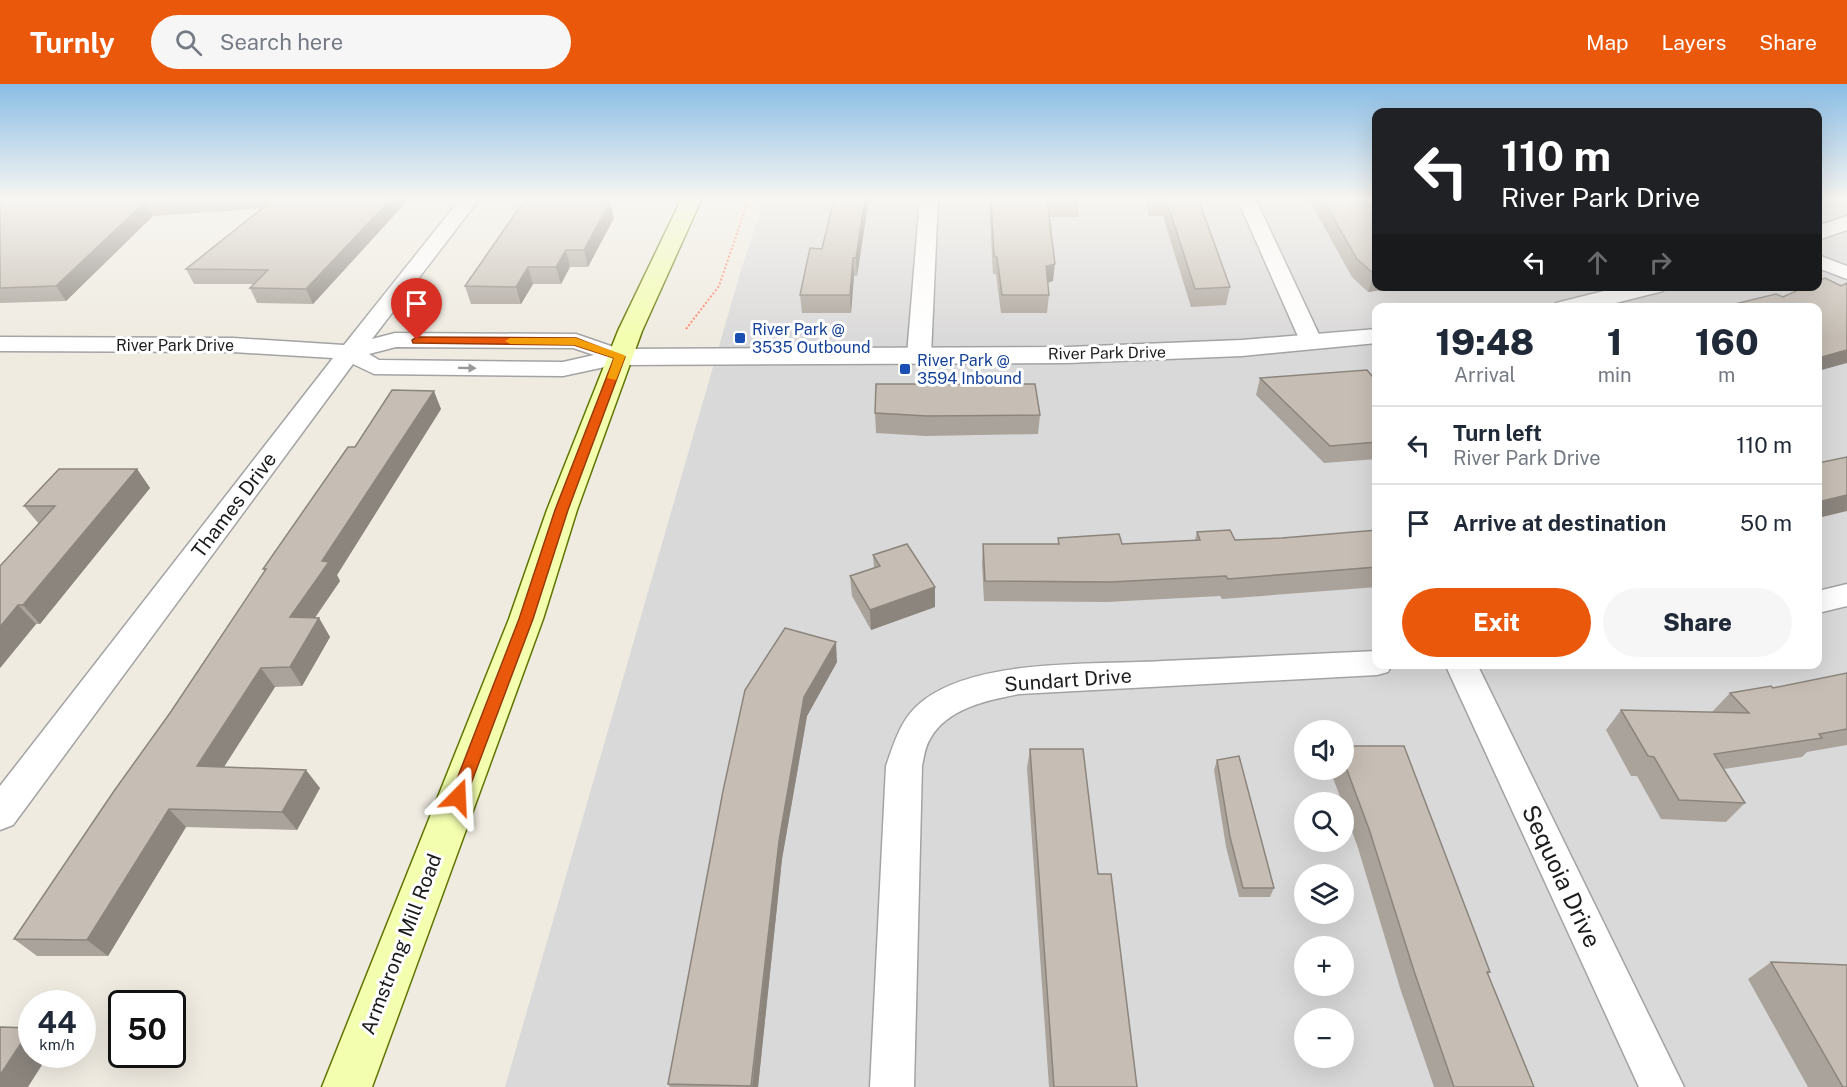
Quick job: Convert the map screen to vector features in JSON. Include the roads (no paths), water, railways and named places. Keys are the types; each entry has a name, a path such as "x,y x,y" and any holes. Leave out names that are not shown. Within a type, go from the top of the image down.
{"main road":[{"name":"Armstrong Mill Road","path":"347,1087 526,619 562,510 620,357 671,245"}],"street":[{"name":"Thames Drive","path":"0,814 350,351 434,245"},
{"path":"919,354 925,245"},
{"path":"1267,245 1311,341"},
{"path":"1822,263 1847,273"},
{"path":"1585,303 1634,291"},
{"name":"River Park Drive","path":"0,344 233,345 350,351 374,367 563,369 620,357 1165,352 1372,336"},
{"path":"1822,601 1847,596"},
{"name":"Sundart Drive","path":"892,1087 904,766 915,732 930,714 956,698 986,687 1019,681 1372,663"},
{"name":"Sequoia Drive","path":"1463,669 1662,1087"}],"place":[{"name":"River Park @ 3535 Outbound","path":"740,338"},
{"name":"River Park @ 3594 Inbound","path":"905,369"}]}
